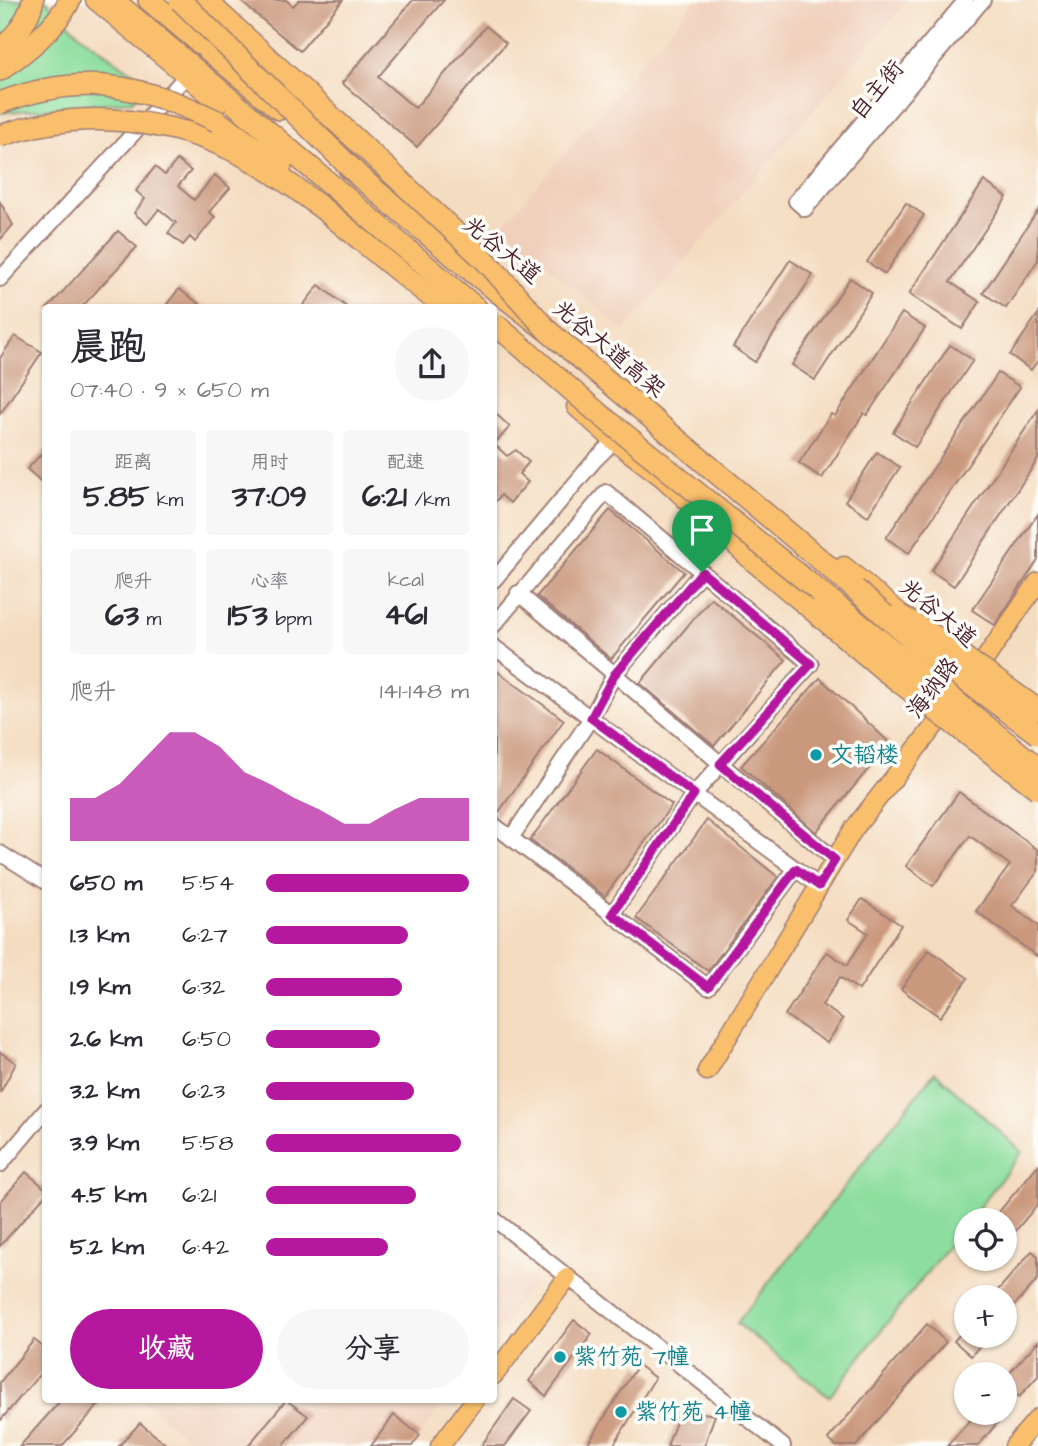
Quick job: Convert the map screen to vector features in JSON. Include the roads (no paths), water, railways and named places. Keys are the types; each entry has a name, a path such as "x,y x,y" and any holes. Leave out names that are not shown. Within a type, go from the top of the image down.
{"highway":[{"path":"0,51 18,34 33,0"},
{"path":"0,70 43,34 65,11 70,0"},
{"path":"113,0 471,304"},
{"name":"光谷大道高架","path":"149,0 474,273 549,332 922,648 1038,734"},
{"path":"180,0 362,179"},
{"path":"205,0 486,261 549,332"},
{"path":"0,103 55,88 100,85 155,94 181,104 216,121 259,149 460,304"},
{"path":"0,136 28,127 94,119 140,122 202,136 260,166 320,205 442,304"},
{"path":"497,326 597,412"},
{"path":"497,334 597,412 1038,771"},
{"path":"497,342 597,412"},
{"path":"666,479 754,561 917,695 1038,789"},
{"path":"855,589 934,636 1038,710"}],"main road":[{"path":"95,0 460,304"},
{"name":"光谷大道","path":"165,0 275,97 569,336 974,675 1038,722"},
{"path":"497,335 614,441 745,538 950,707 1038,771"},
{"name":"海纳路","path":"707,1071 853,831 974,675 1038,582"},
{"path":"497,1371 567,1278"},
{"path":"440,1446 473,1403"},
{"path":"1014,1446 1038,1418"}],"street":[{"name":"自主街","path":"966,0 801,205 983,0"},
{"path":"0,279 186,76"},
{"path":"497,576 614,441"},
{"path":"497,621 606,492 811,664 694,794 612,914"},
{"path":"511,838 591,718 614,675 702,572"},
{"path":"519,593 835,860"},
{"path":"497,649 819,886"},
{"path":"497,827 708,987 796,869"},
{"path":"0,853 42,879"},
{"path":"0,1164 42,1116"},
{"path":"497,1221 783,1446"}],"place":[{"name":"文韬楼","path":"816,755"},
{"name":"紫竹苑 7幢","path":"560,1357"},
{"name":"紫竹苑 4幢","path":"621,1412"}]}
